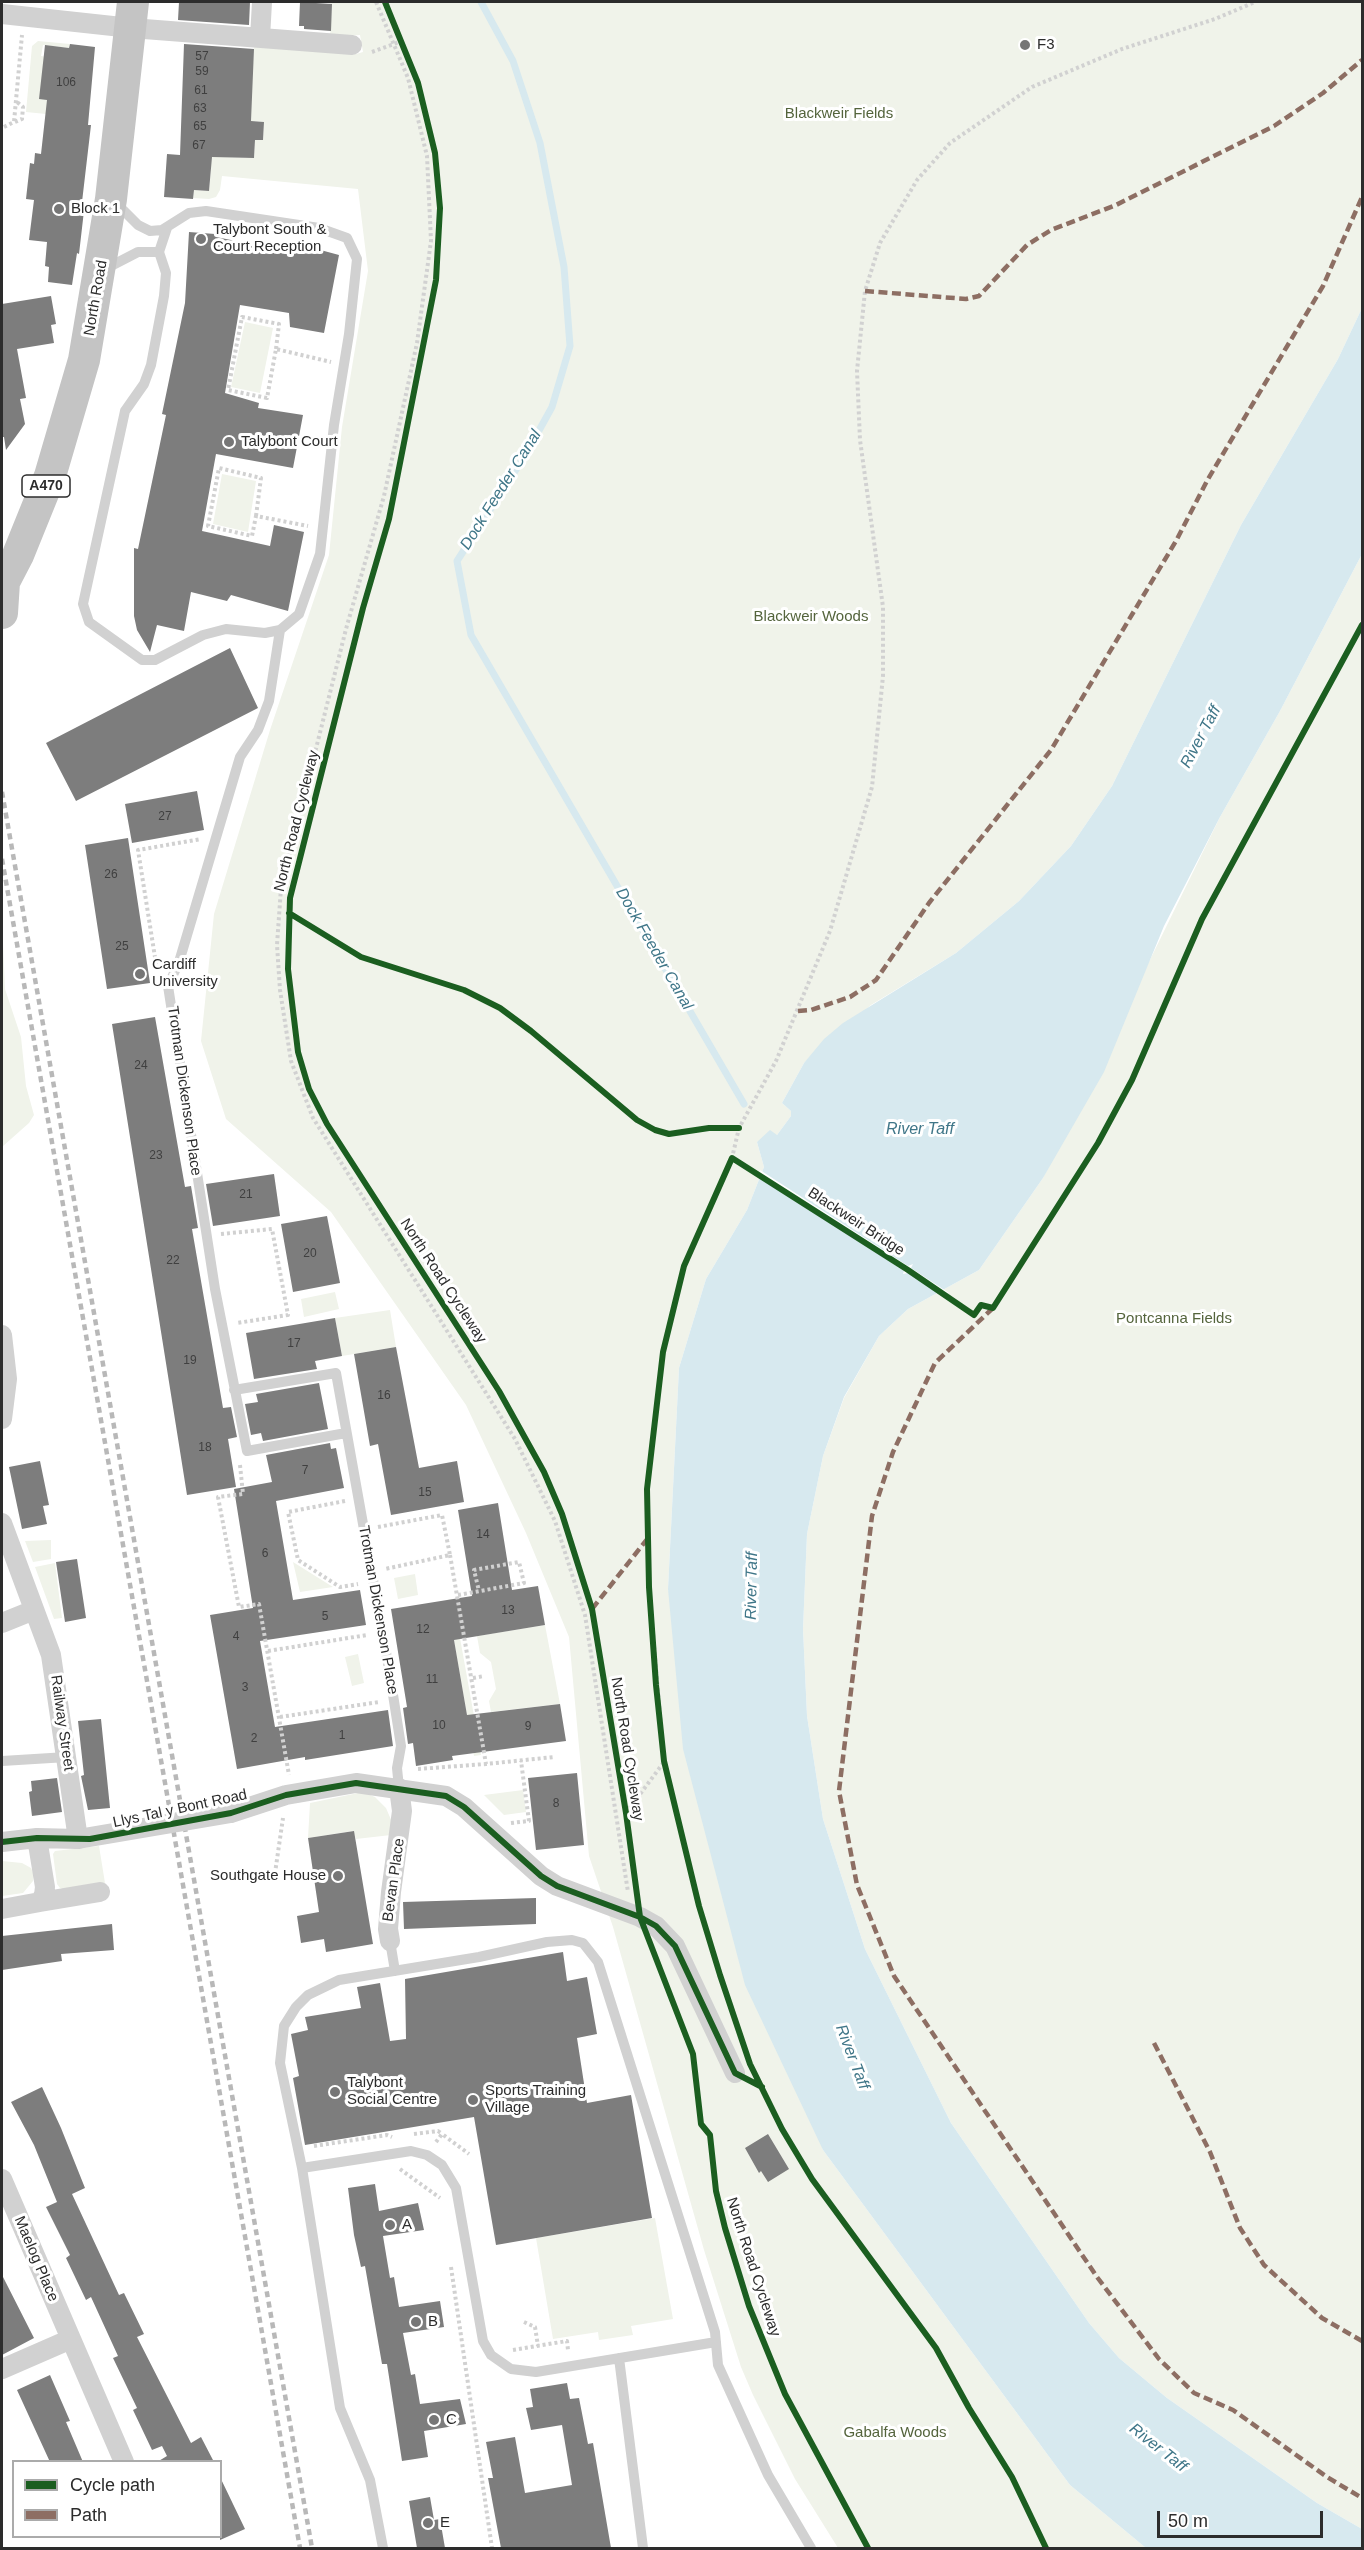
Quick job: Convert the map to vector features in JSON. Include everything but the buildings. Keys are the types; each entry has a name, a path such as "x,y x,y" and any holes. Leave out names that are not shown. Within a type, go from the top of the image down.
{"main road":[{"name":"North Road","path":"2,613 8,574 50,476 70,416 84,360 101,272 132,15"}],"street":[{"path":"260,38 262,2"},
{"path":"2,14 24,9 132,15 260,38 352,45"},
{"path":"2,1335 7,1379 2,1419"},
{"name":"Railway Street","path":"2,1523 52,1661 68,1757 78,1839"},
{"path":"2,1623 34,1610"},
{"name":"Llys Tal y Bont Road","path":"2,1842 37,1838 78,1839 231,1813 286,1795 357,1783 446,1796 464,1807 541,1876 575,1894 635,1915 656,1926 675,1946 745,2072"},
{"name":"Bevan Place","path":"390,1941 388,1929 391,1892 402,1811 399,1788"},
{"path":"37,1838 45,1887 40,1902"},
{"path":"2,1909 100,1892"},
{"name":"Maelog Place","path":"2,2179 123,2460"},
{"path":"2,2369 71,2339"}],"lane":[{"path":"111,199 138,225 150,231 167,228 189,213 206,211 275,220 319,228 347,238 357,259 349,334 334,425 320,554 299,614 280,630 265,633 226,629 203,635 155,660 142,660 89,622 83,604 125,411 144,384 151,365 166,273 159,252 167,228"},
{"path":"101,272 138,252 159,252"},
{"name":"Trotman Dickenson Place","path":"280,630 269,701 258,730 240,757 179,963 168,986 200,1199 247,1451 346,1433"},
{"name":"Trotman Dickenson Place","path":"234,1390 336,1373 401,1746 398,1768 399,1788"},
{"path":"2,1761 68,1757"},
{"path":"383,2548 370,2480 340,2408 302,2168 280,2063 284,2026 296,2007 322,1987 339,1980 479,1957 547,1942 572,1940 583,1943 592,1952 597,1962 716,2342 718,2365 763,2464 811,2548"},
{"name":"Bevan Place","path":"390,1941 395,1971"},
{"path":"302,2168 411,2151 427,2155 442,2165 456,2188 483,2341 491,2355 511,2369 536,2372 716,2342"},
{"path":"619,2358 644,2548"}],"path":[{"path":"376,2 408,78 427,156 431,241 417,343 384,496 346,629 282,888 277,945 280,990 291,1061 313,1118 515,1439 555,1521 585,1615 635,1915"},
{"path":"385,2 393,21"},
{"path":"739,2031 699,1905 664,1761 649,1587 646,1489 663,1352 684,1266 732,1158 739,1128 776,1061 830,931 872,787 883,676 883,607 860,440 856,371 865,291 880,243 917,180 950,143 989,114 1032,87 1062,74 1122,49 1215,19 1255,2"},
{"path":"4,126 22,119 23,107 16,101 24,9"},
{"path":"397,31 418,82"},
{"path":"372,52 402,41"},
{"path":"432,143 436,162"},
{"path":"437,261 439,230"},
{"path":"242,317 279,324 276,349 267,398 228,390 242,317"},
{"path":"418,378 428,324"},
{"path":"276,349 337,363"},
{"path":"219,468 261,478 256,516 252,536 208,526 219,468"},
{"path":"256,516 315,527"},
{"path":"157,972 138,850 205,838 207,833"},
{"path":"291,1005 298,1052"},
{"path":"303,1071 316,1104"},
{"path":"335,1137 340,1146"},
{"path":"220,1246 218,1235 272,1229 288,1315 234,1324 232,1313"},
{"path":"240,1463 251,1461"},
{"path":"347,1496 346,1501 288,1512 298,1560 340,1587 362,1583"},
{"path":"375,1528 442,1515 473,1678 486,1764"},
{"path":"373,1517 376,1538"},
{"path":"383,1579 381,1569 450,1555"},
{"path":"458,1595 524,1583 519,1562 474,1570 479,1591"},
{"path":"360,1576 363,1593"},
{"path":"592,1609 598,1643"},
{"path":"268,1651 370,1635 369,1624"},
{"path":"473,1678 484,1676"},
{"path":"380,1690 384,1710"},
{"path":"280,1717 382,1701"},
{"path":"412,1761 414,1770 554,1756"},
{"path":"510,1823 529,1821 521,1761"},
{"path":"626,1813 664,1761"},
{"path":"633,1870 635,1915"},
{"path":"745,2072 762,2087"},
{"path":"745,2072 762,2087 782,2129 812,2179 936,2348 969,2408 1012,2477 1046,2548"},
{"path":"427,2155 442,2134 469,2154"},
{"path":"397,2167 440,2197 442,2208"},
{"path":"451,2265 492,2548"},
{"path":"524,2322 535,2327 538,2346"},
{"path":"483,2341 497,2338 513,2350 567,2341 570,2366"}],"green space":[{"name":"Blackweir Woods","path":"323,2 1362,2 1362,308 1338,359 1241,525 1112,786 1071,846 1019,901 956,953 871,1005 804,1063 782,1103 791,1111 791,1116 777,1135 757,1142 764,1167 747,1210 706,1279 679,1368 668,1589 823,2150 1070,2485 1146,2548 838,2548 795,2479 753,2395 741,2367 704,2250 613,1927 589,1856 569,1637 526,1533 466,1405 331,1212 226,1119 201,1041 214,914 270,730 329,555 342,427 368,271 358,189 222,176 220,190 216,197 193,198 194,190 209,191 211,169 195,156 254,158 255,140 263,140 264,122 250,121 254,46 348,51 356,54 363,52 360,35 330,37 332,4"},
{"path":"38,41 70,44 69,48 43,45 41,56 71,60 63,102 66,116 26,112 32,46"},
{"path":"245,322 273,328 260,393 231,387"},
{"path":"222,474 256,481 248,532 213,524"},
{"name":"Pontcanna Fields","path":"1362,554 1362,2529 1317,2503 1167,2398 1119,2358 1089,2323 951,2123 865,1949 823,1819 807,1716 803,1629 807,1534 823,1456 844,1398 879,1336 908,1309 979,1270 1043,1178 1220,817 1280,711"},
{"path":"2,919 5,989 21,1037 26,1086 34,1115 29,1123 2,1147"},
{"path":"335,1292 339,1309 304,1317 301,1299"},
{"path":"390,1310 396,1347 342,1356 335,1318"},
{"path":"51,1540 51,1559 33,1562 25,1541"},
{"path":"293,1562 333,1587 300,1592"},
{"path":"55,1563 62,1618 54,1619 35,1567"},
{"path":"415,1574 418,1595 398,1599 394,1578"},
{"path":"453,1599 481,1755 474,1756 447,1600"},
{"path":"545,1625 560,1704 491,1712 489,1701 496,1689 491,1662 480,1653 477,1636"},
{"path":"358,1654 364,1683 352,1686 345,1657"},
{"path":"523,1790 526,1812 504,1815 484,1795"},
{"path":"363,1792 375,1797 386,1808 392,1822 391,1835 356,1839 353,1831 308,1838 310,1803"},
{"path":"99,1846 105,1883 65,1890 60,1888 57,1884 53,1854 55,1851"},
{"path":"2,1861 22,1863 31,1868 34,1874 33,1881 23,1893 2,1896"},
{"path":"655,2218 673,2319 631,2326 633,2335 599,2340 598,2332 553,2339 536,2238"}],"water":[{"name":"River Taff","path":"1362,308 1362,554 1164,926 1104,1072 1043,1178 979,1270 908,1309 879,1336 844,1397 823,1456 807,1534 803,1629 807,1716 823,1819 865,1949 951,2123 1089,2323 1119,2358 1167,2398 1317,2503 1362,2529 1362,2548 1146,2548 1070,2485 823,2150 745,1985 683,1749 668,1589 679,1368 706,1279 747,1210 764,1167 757,1142 770,1130 777,1135 791,1116 791,1111 782,1103 804,1063 824,1039 843,1023 956,953 1019,901 1071,846 1112,786 1241,525 1338,359"}],"pier":[{"path":"760,1170 908,1266 913,1264 911,1268 949,1293 942,1296 908,1273 903,1274 904,1271 758,1175"}],"waterway":[{"name":"Dock Feeder Canal","path":"481,2 513,61 540,143 564,267 570,346 552,407 526,454 457,561 471,635 744,1104"}],"railway":[{"path":"2,792 312,2548"},
{"path":"2,859 300,2548"}],"marked path":[{"path":"865,291 966,299 979,296 1027,245 1051,230 1116,205 1274,126 1323,93 1362,60"},
{"path":"798,1011 811,1010 850,997 876,980 929,903 1051,750 1176,541 1208,479 1323,286 1362,197"},
{"path":"993,1308 935,1363 893,1452 872,1516 839,1791 857,1885 894,1976 1097,2277 1159,2359 1194,2393 1233,2410 1327,2477 1362,2498"},
{"path":"592,1609 648,1538"},
{"path":"1154,2043 1210,2152 1240,2228 1264,2265 1322,2318 1362,2341"}],"cycle path":[{"name":"North Road Cycleway","path":"385,2 418,83 435,153 440,208 436,280 389,519 363,608 290,898 288,969 298,1052 309,1089 327,1124 499,1391 544,1472 562,1514 592,1609 626,1813 640,1917 693,2054 701,2124 710,2135 716,2191 725,2228 749,2306 785,2394 868,2548"},
{"name":"Blackweir Bridge","path":"1046,2548 1012,2477 969,2408 936,2348 812,2179 782,2129 750,2064 720,1975 699,1906 664,1761 656,1685 649,1587 647,1489 663,1352 684,1266 732,1158 908,1270 974,1315 981,1305 993,1308 1098,1143 1132,1080 1202,919 1362,625"},
{"path":"289,913 361,957 464,990 500,1008 531,1031 637,1120 655,1130 669,1134 709,1128 739,1128"},
{"path":"2,1842 37,1838 90,1839 231,1813 286,1795 356,1783 446,1796 464,1807 541,1876 557,1886 640,1917 656,1926 675,1946 735,2073 762,2087"}],"place":[{"name":"F3","path":"1025,45"},
{"name":"Block 1","path":"59,209"},
{"name":"Talybont South & Court Reception","path":"201,239"},
{"name":"Talybont Court","path":"229,442"},
{"name":"Cardiff University","path":"140,974"},
{"name":"Southgate House","path":"338,1876"},
{"name":"Talybont Social Centre","path":"335,2092"},
{"name":"Sports Training Village","path":"473,2100"},
{"name":"A","path":"390,2225"},
{"name":"B","path":"416,2322"},
{"name":"C","path":"434,2420"},
{"name":"E","path":"428,2523"}],"park label":[{"name":"Blackweir Fields","path":"839,114"},
{"name":"Gabalfa Woods","path":"895,2433"}]}
